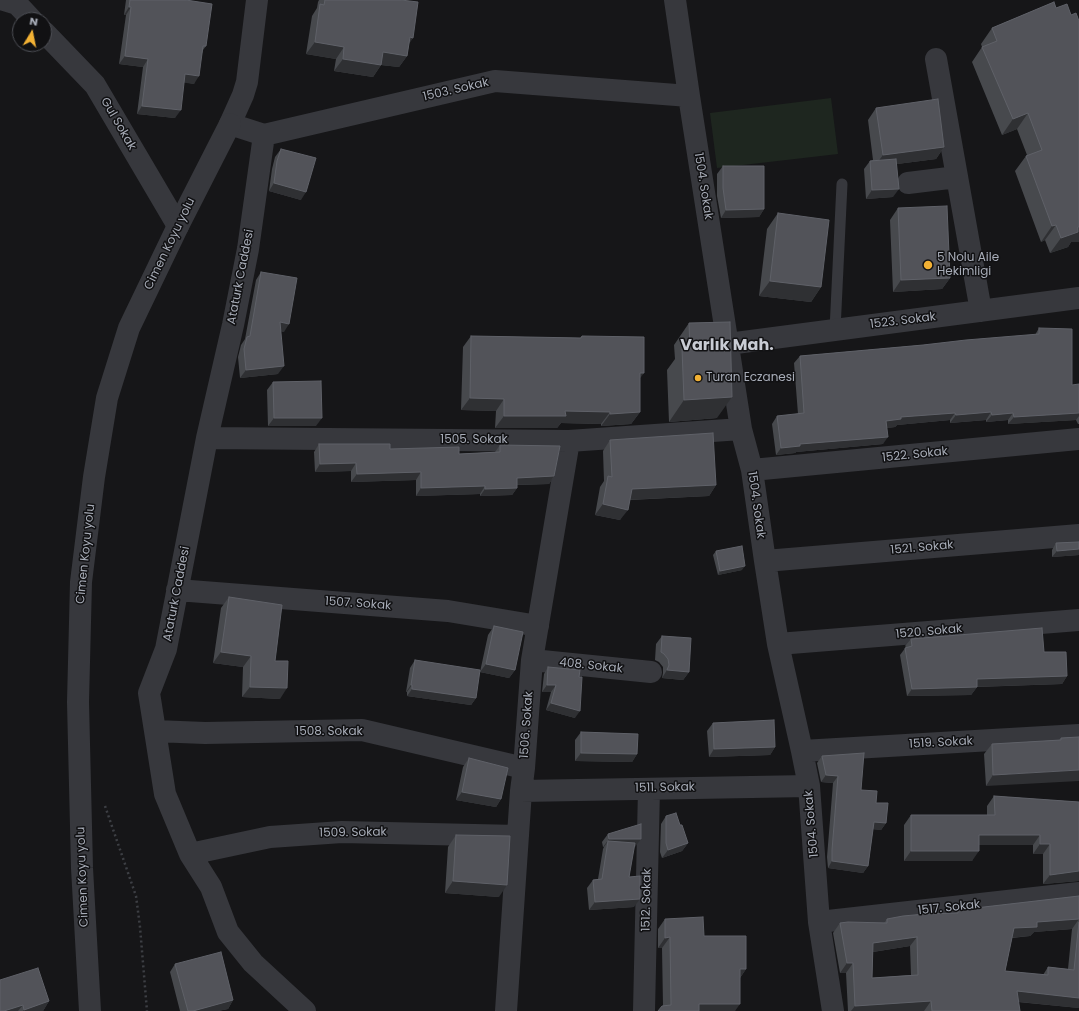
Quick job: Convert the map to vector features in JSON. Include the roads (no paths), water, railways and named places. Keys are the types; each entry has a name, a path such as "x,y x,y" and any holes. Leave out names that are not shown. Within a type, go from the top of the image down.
{"street":[{"path":"257,0 247,82 230,124 264,135"},
{"name":"1504. Sokak","path":"675,0 741,429 752,470 778,644 809,786 820,922 833,1011"},
{"path":"14,1 24,12"},
{"name":"Gul Sokak","path":"52,40 95,86 178,226"},
{"path":"936,59 981,311"},
{"name":"1503. Sokak","path":"264,135 495,81 689,96"},
{"name":"Cimen Koyu yolu","path":"90,1011 82,868 78,702 81,582 94,477 107,398 129,328 178,226 230,124"},
{"name":"Ataturk Caddesi","path":"264,135 248,248 233,325 207,438 166,649 149,693 165,794 190,854 211,887 228,932 253,963 305,1011"},
{"path":"908,183 957,177"},
{"name":"1523. Sokak","path":"728,344 1079,298"},
{"name":"1505. Sokak","path":"207,438 569,441 741,429"},
{"name":"1522. Sokak","path":"752,470 1079,439"},
{"name":"1506. Sokak","path":"506,1011 521,791 532,660 569,441"},
{"name":"1521. Sokak","path":"765,561 1079,535"},
{"name":"1507. Sokak","path":"177,590 448,610 538,626"},
{"name":"1520. Sokak","path":"778,644 1079,620"},
{"name":"408. Sokak","path":"532,660 651,672"},
{"name":"1508. Sokak","path":"155,731 205,733 362,730 524,768"},
{"name":"1519. Sokak","path":"802,751 1079,735"},
{"name":"1511. Sokak","path":"521,791 809,786"},
{"name":"1512. Sokak","path":"644,1011 650,789"},
{"name":"1509. Sokak","path":"190,854 270,837 342,832 518,836"},
{"name":"1517. Sokak","path":"820,922 1079,893"}],"lane":[{"path":"835,330 842,184"}],"place":[{"name":"5 Nolu Aile Hekimligi","path":"928,265"},
{"name":"Turan Eczanesi","path":"698,378"}],"district":[{"name":"Varlık Mah.","path":"727,346"}]}
